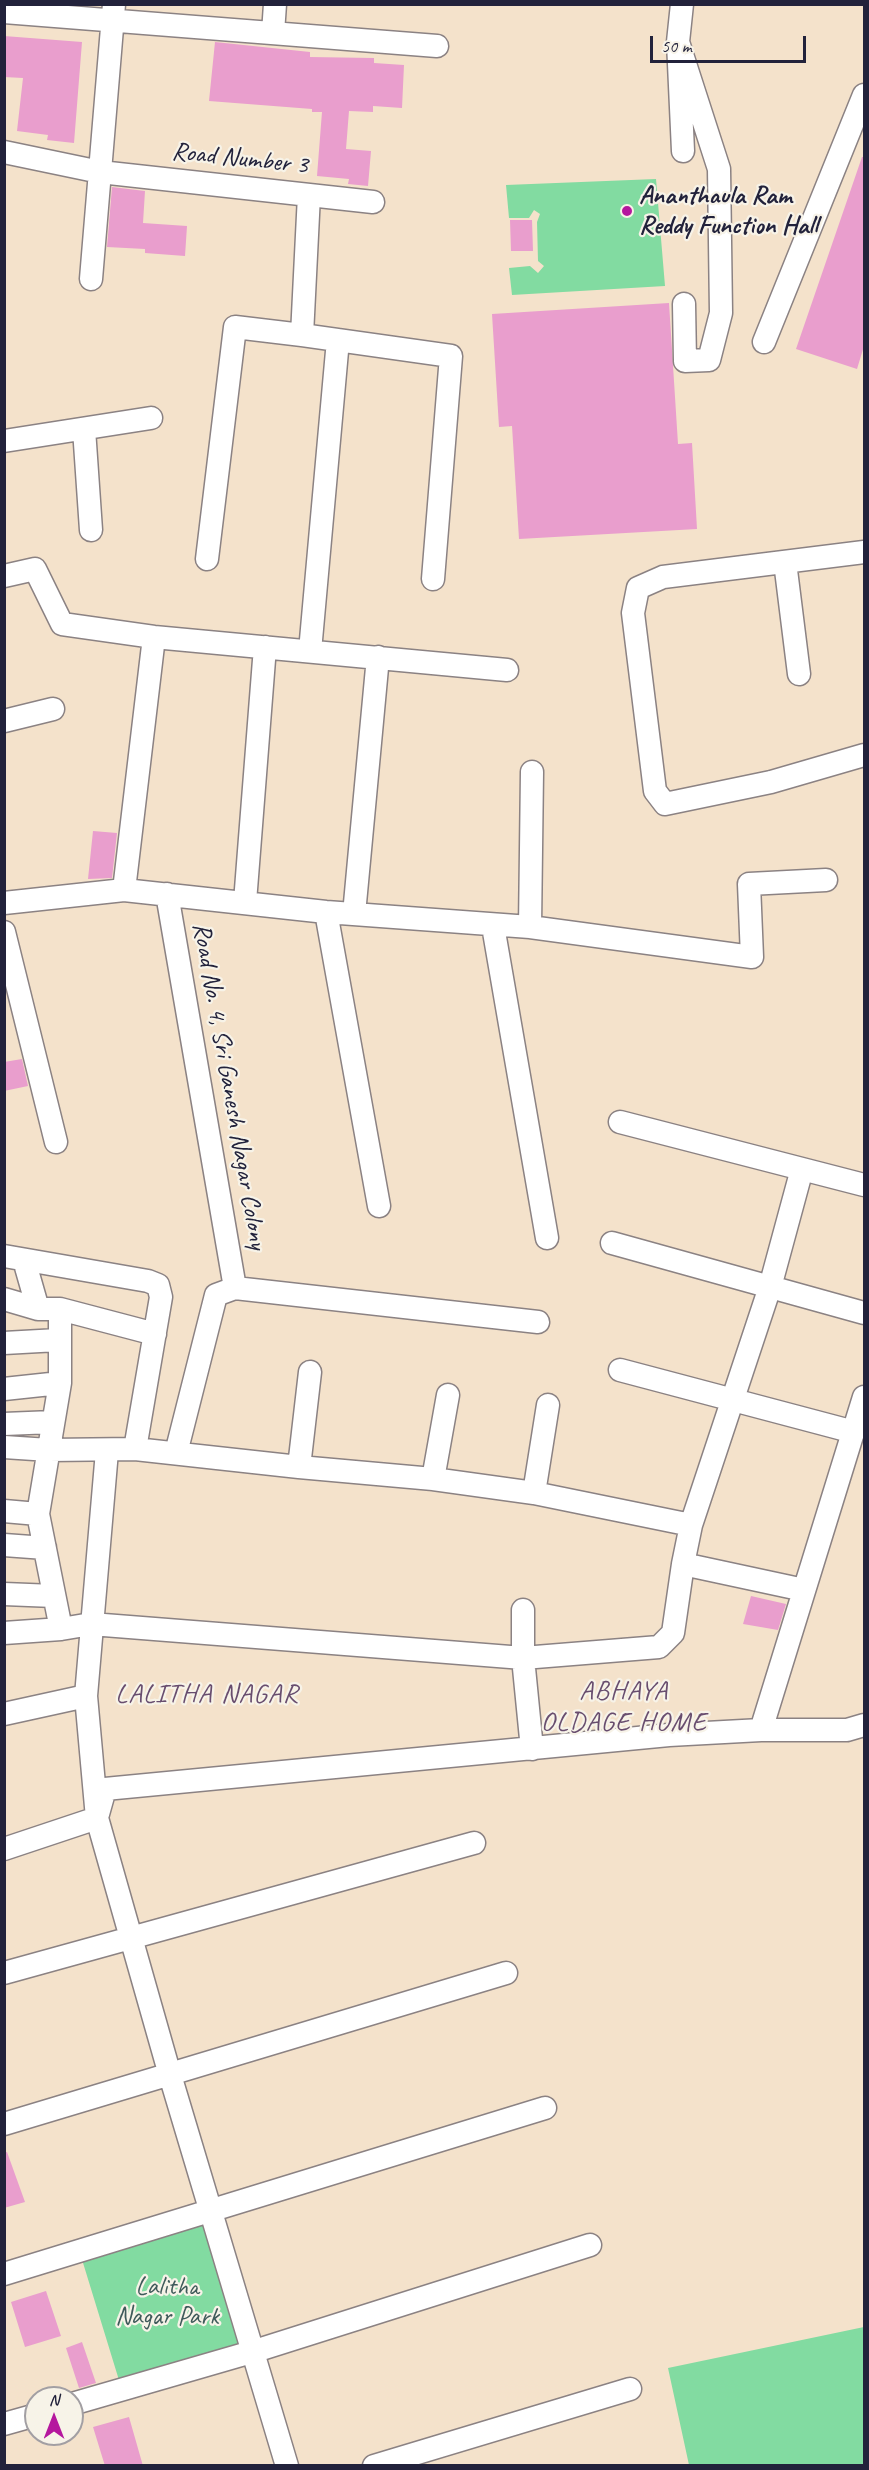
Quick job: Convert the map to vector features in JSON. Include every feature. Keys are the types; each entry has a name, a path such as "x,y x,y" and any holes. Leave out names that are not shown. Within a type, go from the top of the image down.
{"street":[{"path":"273,33 275,4"},
{"path":"682,4 678,42 683,151"},
{"path":"4,12 113,13 273,33 437,46"},
{"path":"91,279 113,13"},
{"path":"678,42 719,169 721,313 710,360 685,361 684,304"},
{"path":"764,342 864,95"},
{"name":"Road Number 3","path":"4,152 100,172 374,202"},
{"path":"302,335 309,195"},
{"path":"207,560 235,327 451,356 433,579"},
{"path":"310,651 338,340"},
{"path":"4,441 151,418"},
{"path":"84,429 91,530"},
{"path":"864,552 663,577 638,588 633,613 655,791 665,804 771,782 864,755"},
{"path":"786,562 799,675"},
{"path":"4,576 35,569 62,624 154,637 507,670"},
{"path":"124,890 154,637"},
{"path":"245,902 265,647"},
{"path":"354,914 378,657"},
{"path":"4,721 53,709"},
{"path":"530,927 531,772"},
{"path":"4,903 124,890 326,912 530,927 752,957 749,884 826,880"},
{"name":"Road No. 4, Sri Ganesh Nagar Colony","path":"167,894 235,1288"},
{"path":"326,912 379,1206"},
{"path":"494,926 547,1238"},
{"path":"4,932 56,1142"},
{"path":"620,1122 864,1185"},
{"path":"4,1633 61,1629 91,1624 523,1658 658,1647 673,1633 691,1525 770,1287 802,1169"},
{"path":"612,1243 864,1313"},
{"path":"14,1258 49,1309 58,1340 60,1383 38,1514 61,1629"},
{"path":"14,1258 148,1281 158,1285 161,1298 135,1449"},
{"path":"176,1453 216,1295 235,1288 538,1322"},
{"path":"4,1299 155,1334"},
{"path":"4,1343 58,1340"},
{"path":"620,1370 854,1432"},
{"path":"299,1467 310,1372"},
{"path":"4,1389 60,1383"},
{"path":"433,1479 448,1395"},
{"path":"761,1730 864,1397"},
{"path":"534,1493 548,1405"},
{"path":"4,1424 53,1422"},
{"path":"4,1447 107,1451 135,1449 433,1479 534,1493 691,1525"},
{"path":"107,1451 86,1695 97,1818 170,2075 255,2351 287,2466"},
{"path":"4,1511 38,1514"},
{"path":"4,1545 45,1548"},
{"path":"683,1564 804,1590"},
{"path":"4,1593 54,1596"},
{"path":"523,1610 523,1658 531,1749"},
{"path":"4,1714 86,1695"},
{"path":"97,1818 105,1789 669,1735 761,1730 847,1730 864,1725"},
{"path":"4,1849 97,1818"},
{"path":"4,1973 474,1843"},
{"path":"4,2124 506,1973"},
{"path":"4,2274 213,2212 545,2108"},
{"path":"84,2401 255,2351 590,2245"},
{"path":"374,2466 630,2389"},
{"path":"4,2424 24,2418"}],"green space":[{"path":"656,179 665,286 512,295 509,268 530,266 538,273 544,266 538,261 537,222 540,214 534,210 529,218 509,218 506,185"},
{"name":"Lalitha Nagar Park","path":"213,2212 255,2351 122,2390 80,2253"},
{"path":"864,2327 864,2465 689,2465 668,2368"}],"building":[{"path":"4,36 82,42 74,143 47,140 48,135 17,131 23,78 4,77"},
{"path":"215,42 310,52 310,57 374,58 374,63 404,65 402,108 373,106 373,112 349,111 346,149 371,151 368,186 348,184 349,179 317,176 322,112 312,112 312,109 209,101"},
{"path":"862,157 864,157 864,346 857,369 796,349"},
{"path":"112,187 145,191 143,223 187,226 185,256 145,253 145,249 107,247"},
{"path":"510,220 532,220 533,251 511,251"},
{"path":"669,303 678,444 692,443 697,529 519,539 512,426 499,427 492,314"},
{"path":"93,831 117,833 112,878 88,879"},
{"path":"22,1059 28,1086 4,1091 4,1062"},
{"path":"751,1596 786,1604 778,1630 743,1624"},
{"path":"7,2152 25,2202 4,2208 4,2153"},
{"path":"46,2291 61,2336 25,2347 11,2302"},
{"path":"82,2342 96,2383 78,2386 66,2348"},
{"path":"129,2417 143,2466 105,2466 93,2427"}],"place":[{"name":"Ananthaula Ram Reddy Function Hall","path":"627,211"}],"district":[{"name":"LALITHA NAGAR","path":"207,1695"},
{"name":"ABHAYA OLDAGE HOME","path":"624,1708"}]}
